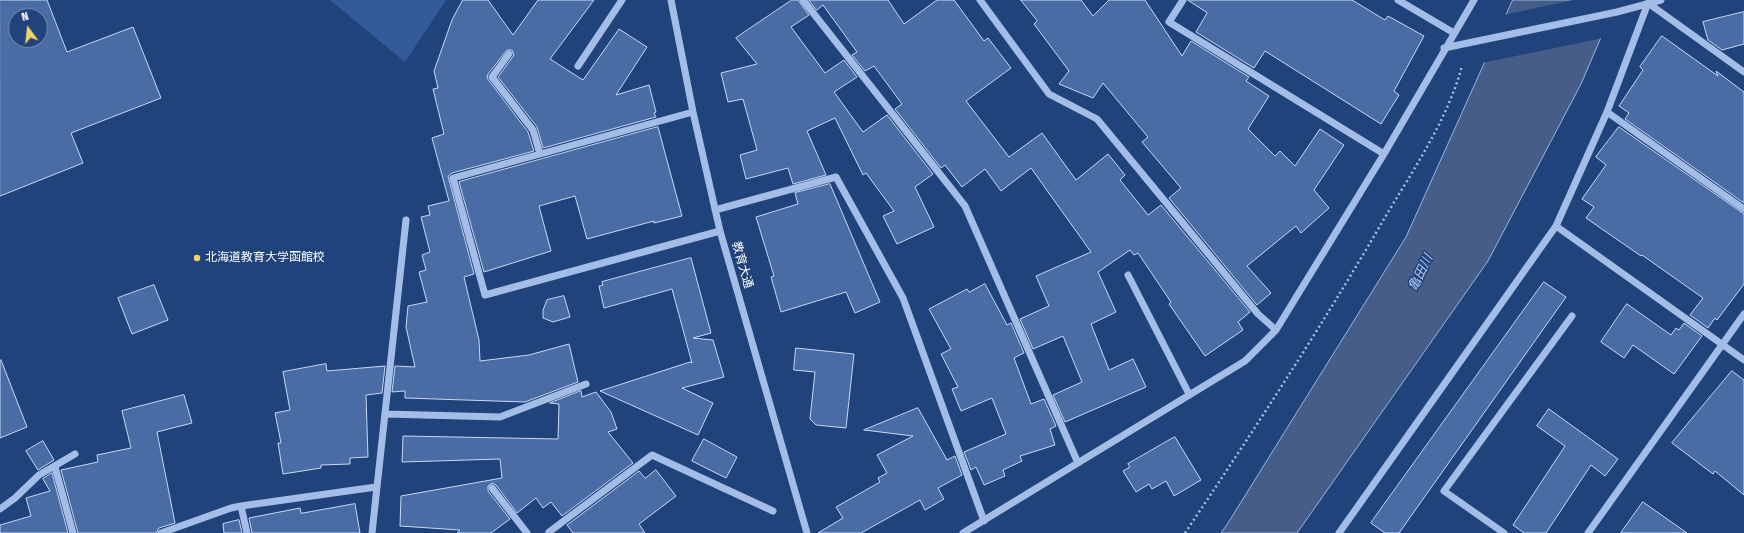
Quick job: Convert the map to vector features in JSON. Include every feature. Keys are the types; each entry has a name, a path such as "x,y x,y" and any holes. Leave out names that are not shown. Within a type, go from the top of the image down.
{"street":[{"path":"578,66 622,0"},
{"name":"教育大通","path":"671,0 693,112 720,231 807,533"},
{"path":"803,0 965,206 1078,463"},
{"path":"980,0 1049,94 1097,119 1258,314 1276,330"},
{"path":"1183,0 1169,22 1384,154"},
{"path":"1398,0 1454,33"},
{"path":"963,533 1245,361 1276,330 1384,154 1444,48 1474,0"},
{"path":"1444,48 1484,41 1617,12 1661,0"},
{"path":"1648,3 1744,72"},
{"path":"1340,533 1556,226 1607,112 1648,3"},
{"path":"510,54 492,77 533,130 540,154"},
{"path":"693,112 453,178 485,295 720,231"},
{"path":"1607,112 1744,209"},
{"path":"715,210 836,177 903,298 984,521"},
{"path":"372,533 406,220"},
{"path":"1556,226 1744,360"},
{"path":"1128,275 1189,394"},
{"path":"1588,533 1744,314"},
{"path":"1504,533 1444,490 1572,316"},
{"path":"385,414 500,417 586,384"},
{"path":"0,509 15,498 40,475 75,454"},
{"path":"550,533 549,532 652,455 773,511"},
{"path":"55,467 73,533"},
{"path":"161,533 231,508 376,487"},
{"path":"492,488 527,533"},
{"path":"241,506 248,533"}],"path":[{"path":"1185,533 1274,399 1345,286 1413,170 1442,116 1455,89 1462,66"}],"shaded area":[{"path":"330,0 446,0 405,62"}],"water":[{"name":"亀田川","path":"1513,0 1617,0 1581,84 1488,261 1297,533 1221,533 1406,237"}],"pier":[{"path":"1573,0 1619,0 1603,38 1482,63 1504,15"}],"building":[{"path":"0,0 47,0 67,52 133,27 161,98 71,133 83,163 0,196"},
{"path":"463,0 488,0 513,35 538,0 594,0 550,59 583,80 619,29 647,47 616,95 649,85 656,117 543,148 537,127 498,77 514,55 512,50 507,50 488,74 487,78 528,132 534,151 452,173 448,176 474,274 464,277 479,340 480,361 529,355 569,344 578,382 525,402 405,398 405,391 392,392 395,366 415,367 406,327 408,306 427,302 419,272 426,270 422,255 430,252 421,217 430,215 428,206 449,201 432,138 444,134 433,89 438,88 434,71 452,20"},
{"path":"792,0 798,0 809,15 791,27 825,73 844,60 857,77 834,92 863,132 887,115 933,174 915,187 934,227 897,244 883,216 894,211 866,173 863,175 835,118 807,131 826,175 793,184 788,168 746,179 740,155 757,150 743,99 728,102 721,73 757,64 736,38"},
{"path":"809,0 888,0 904,24 937,0 954,0 984,41 988,38 1011,68 966,101 1009,157 1042,133 1076,180 1108,154 1125,175 1120,180 1148,215 1161,205 1250,312 1238,322 1243,330 1205,356 1169,304 1171,302 1138,253 1134,255 1130,250 1098,272 1116,312 1091,324 1109,370 1133,359 1146,387 1065,422 1053,395 1082,382 1063,336 1033,349 1020,319 1049,306 1036,276 1091,252 1031,168 1001,191 985,169 962,187 945,165 941,168 895,109 902,104 874,66 865,71 852,55 857,52 823,5 817,10"},
{"path":"1021,0 1081,0 1093,16 1109,0 1145,0 1182,56 1191,41 1249,77 1246,81 1269,96 1248,129 1275,156 1280,151 1295,166 1320,129 1344,145 1314,190 1329,208 1301,233 1296,226 1247,266 1271,293 1257,305 1169,198 1181,188 1142,142 1148,137 1103,83 1093,98 1059,84 1069,71 1034,24 1037,21"},
{"path":"1188,0 1352,0 1385,20 1388,16 1424,36 1394,91 1399,95 1381,124 1265,51 1254,68 1196,32 1207,13"},
{"path":"1744,12 1744,44 1722,50 1708,40 1703,22"},
{"path":"1662,36 1718,76 1716,71 1744,92 1744,203 1625,119 1629,113 1619,106 1643,70 1640,67"},
{"path":"658,127 682,216 654,223 654,221 587,239 575,196 539,206 551,251 484,272 459,182"},
{"path":"1619,127 1744,214 1744,284 1717,320 1715,318 1708,328 1690,315 1703,298 1586,218 1594,207 1582,199 1606,165 1596,157"},
{"path":"830,184 880,302 855,313 846,292 781,312 771,277 774,276 756,217 798,204 795,193"},
{"path":"691,258 711,333 693,338 713,340 724,377 682,388 713,403 698,435 600,391 690,362 692,363 672,289 604,308 599,286 603,285 602,282"},
{"path":"1544,282 1566,297 1399,533 1385,533 1371,523"},
{"path":"985,284 1007,325 1011,323 1024,353 1014,358 1031,404 1044,399 1056,426 1050,429 1055,445 1020,456 1022,461 1003,470 1005,476 984,485 976,467 971,470 964,452 1006,434 992,398 961,411 952,389 958,387 941,354 951,349 929,309 967,289 969,292"},
{"path":"154,285 168,320 132,334 118,298"},
{"path":"564,296 570,317 553,322 543,318 543,310 547,300"},
{"path":"1627,304 1671,335 1676,328 1679,330 1684,323 1702,336 1674,374 1633,345 1624,358 1601,342"},
{"path":"796,348 854,354 846,428 816,425 810,419 815,372 794,370"},
{"path":"1,360 27,427 0,438 0,361"},
{"path":"326,364 327,371 385,366 382,393 366,395 368,457 350,458 350,464 321,465 321,468 283,474 278,443 281,443 275,413 290,410 283,372"},
{"path":"1732,371 1744,380 1744,495 1715,471 1713,474 1672,443"},
{"path":"581,391 582,397 596,392 611,412 617,429 608,432 633,463 562,516 551,502 543,508 536,498 517,513 496,485 492,483 488,486 488,491 510,519 491,533 457,533 460,530 400,526 401,496 502,478 500,459 402,462 403,436 558,439 559,404 550,403"},
{"path":"184,395 192,423 157,432 175,523 159,528 156,533 78,533 61,470 98,462 97,455 131,448 122,411"},
{"path":"918,408 947,460 955,456 962,475 938,488 944,499 925,510 920,500 861,533 818,533 843,518 836,507 880,482 878,478 887,473 877,455 913,436 864,430"},
{"path":"1549,409 1618,459 1605,476 1591,465 1546,533 1524,533 1513,525 1565,446 1537,426"},
{"path":"1175,437 1201,480 1174,496 1166,481 1152,489 1149,484 1136,492 1123,471 1130,467 1128,464"},
{"path":"704,439 737,457 726,478 692,461"},
{"path":"43,441 54,460 38,470 26,451"},
{"path":"656,470 676,496 639,524 645,533 573,533 567,525 639,471 645,478"},
{"path":"52,473 68,533 0,533 0,525 31,516 26,498 50,491 43,479"},
{"path":"1643,502 1687,533 1621,533"},
{"path":"355,504 360,533 252,533 249,518 300,508 301,513"},
{"path":"239,520 242,533 224,533 223,524"}],"place":[{"name":"北海道教育大学函館校","path":"197,258"}]}
